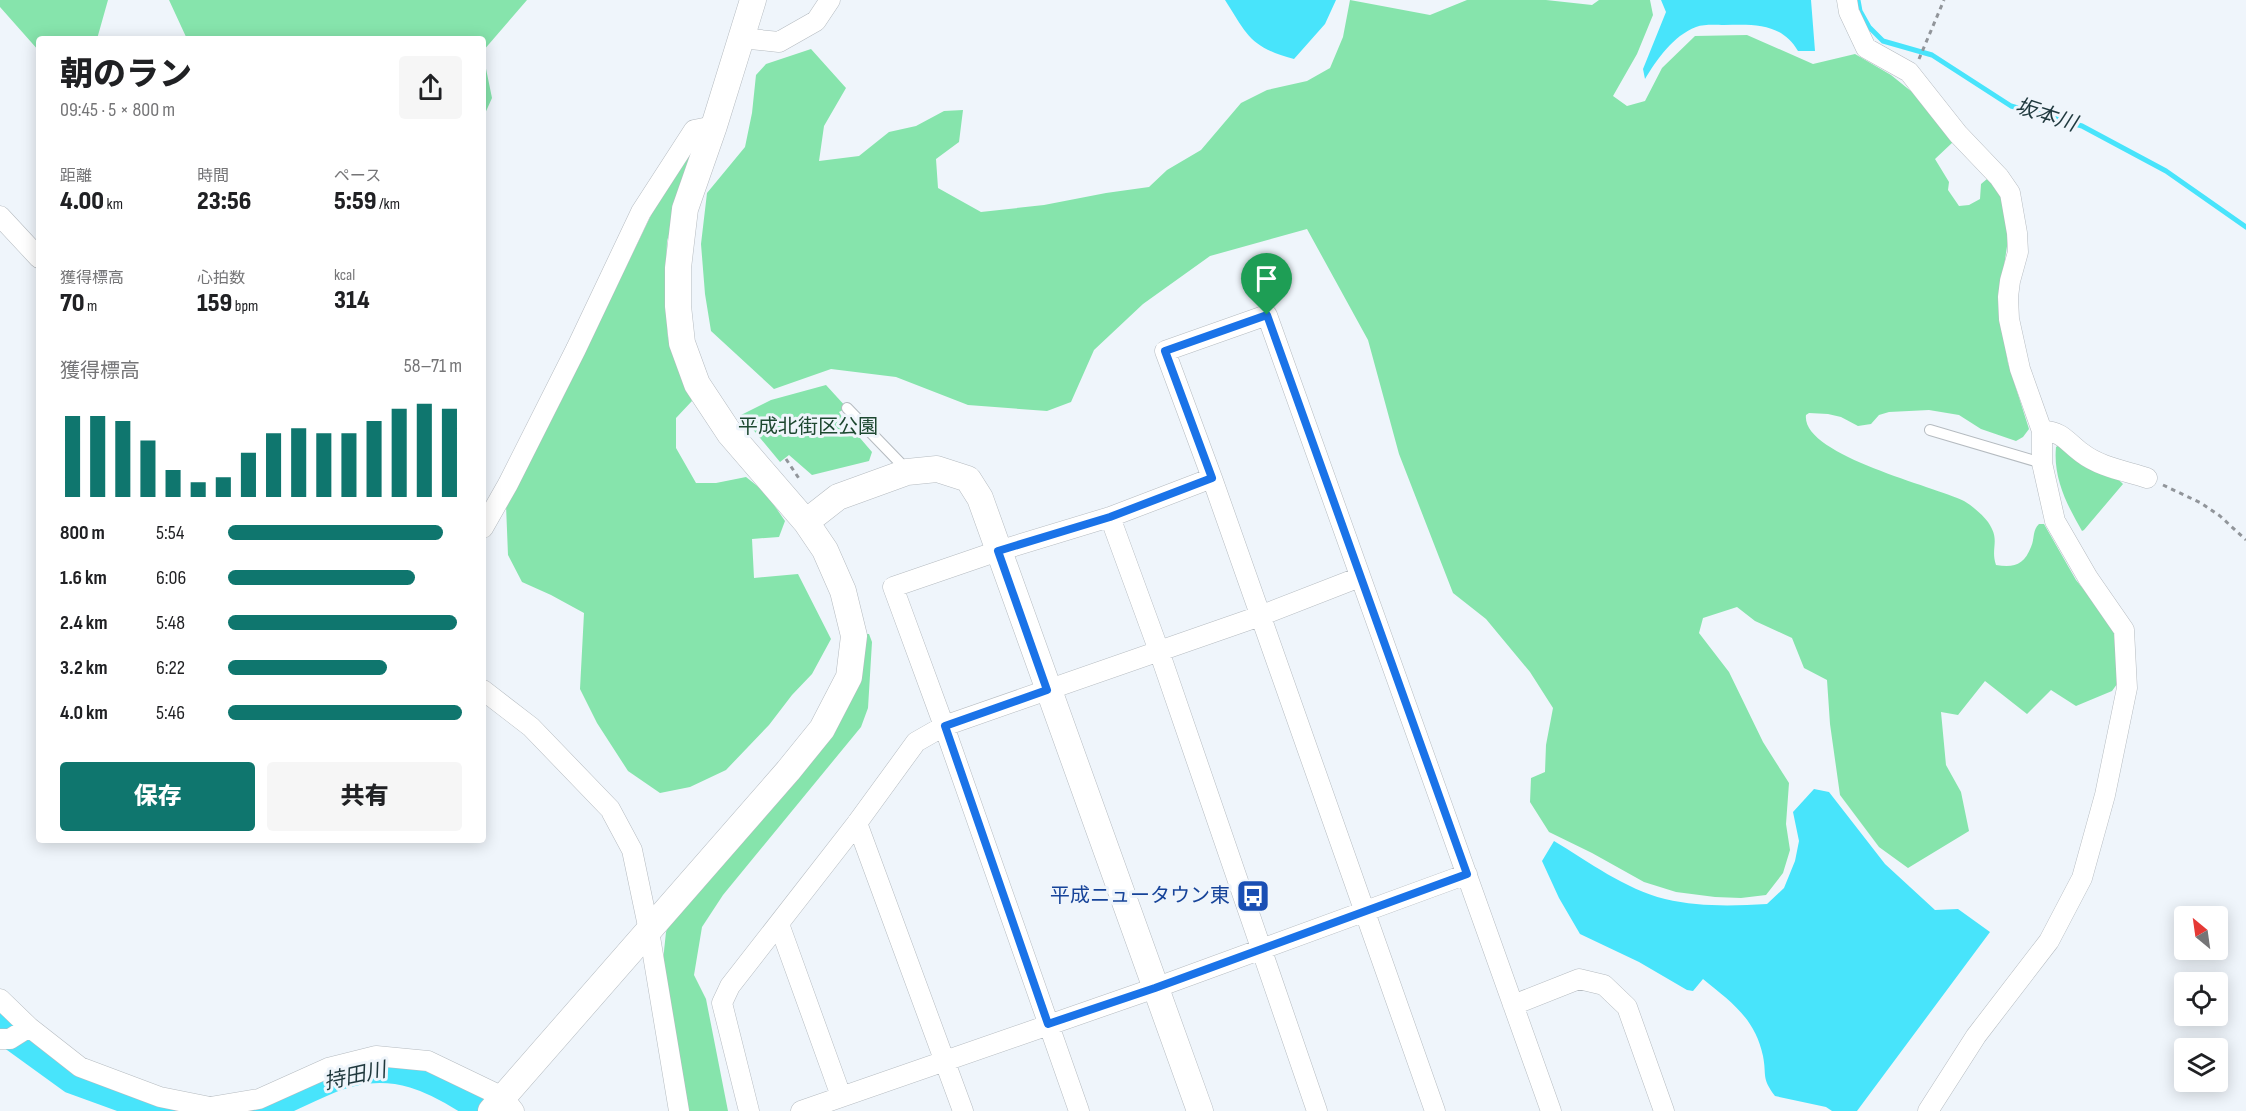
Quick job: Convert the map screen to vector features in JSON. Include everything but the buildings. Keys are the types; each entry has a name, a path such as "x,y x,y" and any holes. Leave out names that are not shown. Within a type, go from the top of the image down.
{"street":[{"path":"0,999 10,1035 80,1067 160,1097 210,1107 259,1099 328,1068 376,1056 428,1061 501,1106 822,729 849,677 854,636 843,591 825,550 806,522 730,434 697,384 682,343 678,306 678,268 685,209 714,126 753,0"},
{"path":"741,38 779,42 816,21 830,0"},
{"path":"1847,0 1849,12 1866,48 1909,72 1958,134 1999,177 2010,193 2018,252 2010,281 2009,319 2020,369 2042,431 2042,463 2055,521 2088,578 2124,630 2127,688 2105,795 2082,878 2049,941 1976,1036 1928,1111"},
{"path":"486,523 576,349 641,212 694,130 714,126"},
{"path":"0,216 36,255"},
{"path":"1435,1111 1165,351 1267,315 1551,1111"},
{"path":"2042,431 2062,435 2082,454 2098,463 2147,478"},
{"path":"806,522 838,497 909,472 937,469 968,479 980,498 1200,1111"},
{"path":"1079,1111 945,726 893,588 998,551 1110,517 1212,478"},
{"path":"1110,517 1159,651 1317,1111"},
{"path":"749,1111 722,1003 730,986 857,823 916,742 945,726 1260,616 1360,577"},
{"path":"486,692 531,727 610,809 632,850 649,931 679,1111"},
{"path":"857,823 963,1111"},
{"path":"801,1111 1155,988 1467,874"},
{"path":"778,924 841,1096"},
{"path":"1512,1005 1579,979 1604,985 1627,1007 1664,1111"}],"lane":[{"path":"847,408 909,472"},
{"path":"1930,430 2042,463"}],"path":[{"path":"1919,59 1944,0"},
{"path":"786,459 802,483"},
{"path":"2147,478 2202,503 2246,540"}],"green space":[{"path":"0,0 108,0 98,36 36,36 36,48 0,7"},
{"path":"169,0 527,0 486,48 486,36 186,36"},
{"path":"1350,0 1430,15 1467,0 1546,0 1592,5 1599,0 1650,0 1653,15 1637,54 1613,96 1627,106 1645,101 1662,68 1695,36 1747,35 1813,64 1855,54 1891,75 1912,92 1953,142 1935,159 1949,182 1948,190 1959,206 1969,205 1980,199 1981,184 1987,179 2002,194 2009,233 2003,273 2001,321 2008,363 2029,429 2023,437 2016,441 1981,429 1959,415 1929,410 1889,412 1879,415 1871,424 1858,426 1841,417 1828,414 1809,413 1806,415 1810,430 1824,443 1846,456 1964,501 1973,508 1986,519 1992,529 1995,539 1996,565 2008,566 2022,561 2031,547 2034,532 2039,524 2044,524 2076,580 2102,612 2117,637 2120,680 2112,691 2076,706 2051,690 2027,714 1985,681 1958,715 1941,712 1946,765 1961,792 1969,831 1908,868 1879,847 1840,795 1830,724 1827,680 1804,668 1792,638 1755,621 1737,607 1703,618 1699,633 1729,672 1763,742 1789,783 1786,824 1790,850 1783,873 1766,895 1741,898 1676,892 1644,882 1549,832 1530,802 1531,778 1545,772 1546,745 1553,708 1530,672 1486,619 1453,593 1399,454 1368,340 1307,229 1210,256 1143,304 1094,350 1071,402 1047,411 968,405 896,377 831,369 774,389 711,331 701,244 707,193 745,147 756,75 766,64 811,49 846,88 824,126 819,161 859,156 889,132 916,126 944,111 963,110 959,142 936,159 938,188 981,212 1044,205 1149,187 1167,170 1201,150 1241,103 1267,90 1307,81 1330,68 1343,37"},
{"path":"486,69 492,98 486,111"},
{"path":"697,146 667,241 665,297 668,338 692,401 676,418 676,448 696,483 716,483 746,477 765,492 785,521 779,537 752,539 754,578 798,574 831,639 812,674 769,725 726,770 690,787 660,793 628,771 597,723 580,689 584,613 522,582 508,555 506,505 573,377 677,165"},
{"name":"平成北街区公園","path":"826,385 847,408 839,412 842,417 872,452 869,461 812,475 789,455 780,462 741,415 771,400"},
{"path":"2059,445 2123,484 2082,531 2066,501 2059,480 2056,447"},
{"path":"863,634 869,634 872,642 868,708 861,727 723,895 702,927 694,975 706,999 728,1111 685,1111 662,970 666,932 672,918 738,844 750,834"}],"water":[{"path":"1225,0 1336,0 1325,24 1294,59 1259,45 1245,31"},
{"path":"1661,0 1811,0 1815,51 1798,51 1784,35 1766,27 1703,25 1688,31 1673,42 1660,56 1645,79 1643,69 1666,12"},
{"path":"1814,789 1829,792 1885,864 1935,910 1958,909 1990,932 1857,1111 1832,1111 1826,1107 1775,1096 1766,1081 1763,1056 1754,1031 1732,1003 1703,979 1693,991 1687,990 1639,962 1580,934 1559,898 1542,861 1554,841 1622,882 1665,899 1716,905 1767,904 1784,888 1795,861 1799,841 1793,812"}],"waterway":[{"name":"坂本川","path":"1858,0 1860,11 1869,27 1883,41 1932,55 2011,106 2082,126 2166,171 2246,227"},
{"name":"持田川","path":"0,1019 15,1036 73,1078 153,1107 171,1111"},
{"name":"持田川","path":"253,1111 333,1076 376,1067 395,1068 433,1079 487,1111"}],"place":[{"name":"平成ニュータウン東","path":"1253,896"}],"route":[{"path":"1267,315 1467,874 1155,988 1048,1024 945,726 1047,690 998,551 1110,517 1212,478 1165,351 1267,315"}]}
